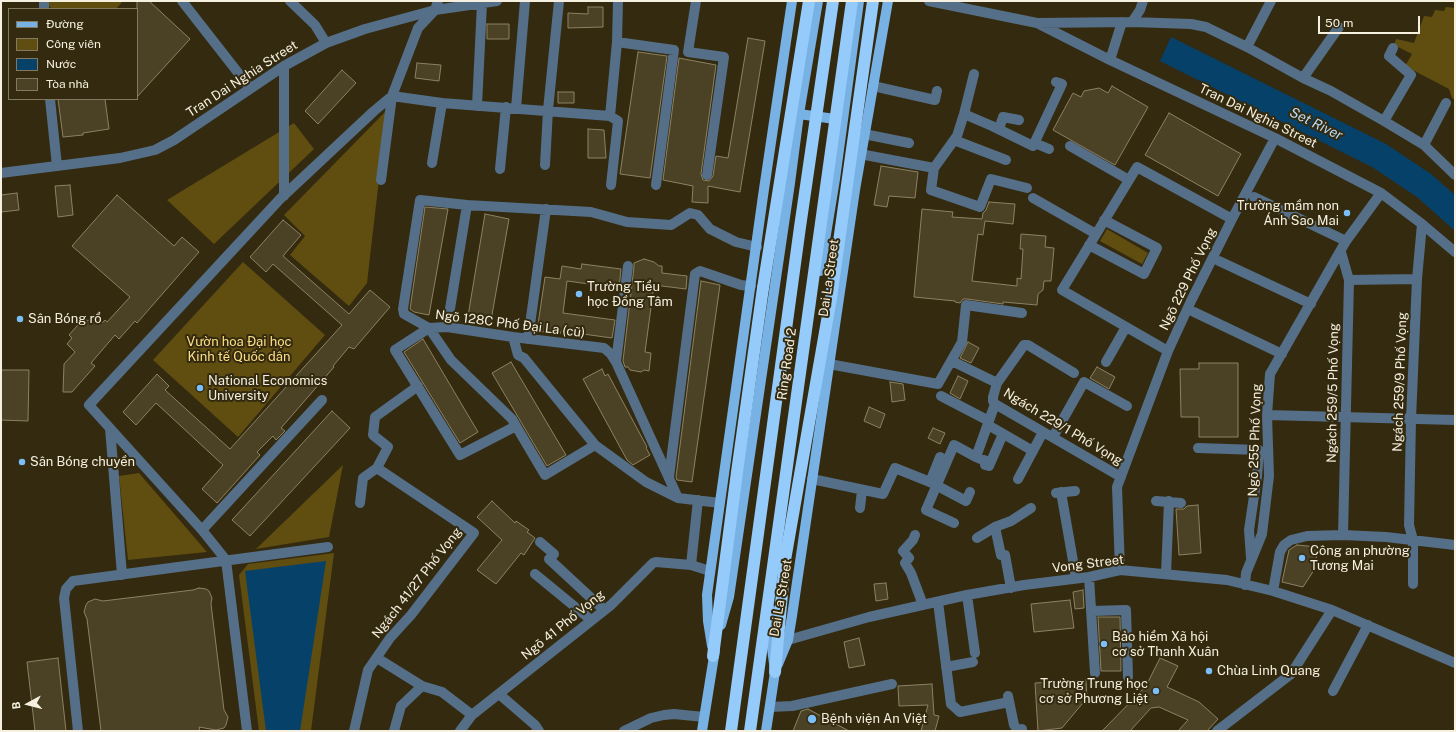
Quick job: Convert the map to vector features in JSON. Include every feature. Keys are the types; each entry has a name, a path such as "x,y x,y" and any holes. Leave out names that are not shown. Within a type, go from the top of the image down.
{"highway":[{"path":"713,656 763,288 809,1"},
{"name":"Ring Road 2","path":"731,731 800,227 833,1"},
{"name":"Ring Road 2","path":"750,731 852,1"},
{"path":"775,672 785,560 831,298 873,1"}],"main road":[{"path":"713,656 706,595 792,1"},
{"path":"702,731 713,656 729,597 799,114 818,1"},
{"name":"Dai La Street","path":"775,672 771,640 771,608 776,567 798,410 835,179 859,1"},
{"name":"Dai La Street","path":"775,672 788,640 860,154 888,1"},
{"path":"799,114 842,120"},
{"path":"835,179 853,204"},
{"path":"763,196 790,183"},
{"path":"766,731 775,672"}],"street":[{"path":"182,1 250,88"},
{"path":"290,1 315,26 326,43"},
{"name":"Tran Dai Nghia Street","path":"1,173 120,158 154,150 174,140 284,66 326,43 437,5 497,1"},
{"path":"500,169 511,108 525,1"},
{"path":"545,165 548,110 559,1"},
{"path":"610,116 618,1"},
{"path":"688,52 696,1"},
{"name":"Tran Dai Nghia Street","path":"929,1 1037,23 1127,22 1191,24 1206,27 1331,91 1384,121 1424,145 1455,175"},
{"path":"1110,60 1127,22 1140,10 1143,1"},
{"path":"1247,47 1271,1"},
{"path":"477,106 482,3"},
{"path":"381,180 392,96 418,28 437,5"},
{"name":"Tran Dai Nghia Street","path":"1037,23 1110,60 1275,138 1381,193 1422,224 1455,252"},
{"path":"1303,78 1339,27"},
{"path":"616,42 724,57 706,174"},
{"path":"1384,121 1411,75 1389,56 1393,48"},
{"path":"656,185 674,50"},
{"path":"284,66 284,196"},
{"path":"974,74 957,136 934,168 932,190 980,207 991,179 1027,188"},
{"path":"964,114 1033,146 1062,84 1056,82"},
{"path":"873,86 935,100 937,91"},
{"path":"247,731 226,560 202,530 89,406 284,196 374,111 392,96 442,103 610,116 618,121 611,185"},
{"path":"50,100 57,166"},
{"path":"432,163 442,103"},
{"path":"1424,145 1446,103"},
{"path":"999,129 1003,117 1018,120"},
{"path":"864,134 909,143"},
{"name":"Ngõ 229 Phố Vọng","path":"1120,570 1117,487 1168,351 1232,219 1275,138"},
{"path":"954,140 1006,160"},
{"path":"1035,142 1049,149"},
{"path":"1070,146 1129,180"},
{"path":"860,154 934,168"},
{"name":"Ngõ 229 Phố Vọng","path":"1168,351 1062,290 1137,167 1232,219"},
{"name":"Ngõ 255 Phố Vọng","path":"1245,585 1246,573 1262,534 1269,476 1267,415 1270,374 1346,241 1381,193"},
{"path":"1254,197 1346,241"},
{"path":"1033,198 1096,234"},
{"name":"Ngõ 128C Phố Đại La (cũ)","path":"678,498 616,362 611,354 604,348 447,327 429,328 404,314 403,309 420,200 468,205 591,212 627,222 671,225 690,214 698,215 710,229 736,242 757,247"},
{"path":"447,327 468,205"},
{"path":"528,339 546,209"},
{"path":"1089,245 1144,274 1157,248 1104,220"},
{"name":"Ngách 259/9 Phố Vọng","path":"1413,584 1413,540 1409,524 1411,420 1417,280 1422,224"},
{"name":"Ngách 259/5 Phố Vọng","path":"1341,252 1349,280 1343,534"},
{"path":"1219,261 1311,304"},
{"path":"616,362 628,266"},
{"path":"669,477 695,274 700,271 741,285 751,286"},
{"path":"1349,280 1417,280"},
{"path":"829,364 938,384 962,342 966,306 1022,313"},
{"path":"1194,312 1282,354"},
{"path":"1106,362 1126,327"},
{"path":"516,426 460,455 395,350 429,328 451,360 512,419 545,475 595,445"},
{"path":"513,337 518,355 524,358 595,445 646,482 678,498 720,503"},
{"name":"Ngách 229/1 Phố Vọng","path":"1074,373 1028,345 1024,345 998,383 993,401 995,404 1121,477"},
{"path":"952,361 998,383"},
{"path":"1053,437 1084,382 1127,406"},
{"path":"360,504 363,478 377,468 388,447 373,435 375,416 418,386"},
{"path":"941,396 988,423 1003,434 1032,451"},
{"path":"202,530 322,400"},
{"path":"976,457 995,404"},
{"path":"1267,415 1455,420"},
{"path":"110,428 122,574"},
{"path":"1018,479 1043,432"},
{"path":"954,523 926,510 940,457 947,461 951,443 986,461 985,464 989,466 1003,434"},
{"path":"1198,448 1259,450 1257,476 1249,530 1251,560"},
{"name":"Ngách 41/27 Phố Vọng","path":"354,731 368,670 390,638 411,615 474,533 377,468"},
{"path":"812,479 883,494 895,468 933,484 966,501 970,492"},
{"path":"860,508 862,490"},
{"path":"1075,491 1059,493 1076,578"},
{"path":"691,565 698,500"},
{"path":"1156,501 1181,503"},
{"path":"1166,574 1169,501"},
{"path":"977,538 995,527 1011,521 1031,508"},
{"path":"995,527 1001,555 1005,555 1011,588"},
{"path":"1274,591 1280,552 1284,545 1291,540 1306,536 1343,534 1455,544"},
{"path":"915,535 913,540 903,551 909,558 905,563 911,573 923,605"},
{"path":"540,542 554,554 549,559 604,610"},
{"path":"78,731 64,598 66,589 73,581 328,547"},
{"name":"Ngõ 41 Phố Vọng","path":"460,731 472,715 604,610 652,563 656,562 691,565 710,571"},
{"name":"Vong Street","path":"788,640 869,617 967,595 1089,577 1120,570 1227,580 1274,591 1332,610 1455,663"},
{"path":"535,574 591,620"},
{"path":"1089,577 1095,673"},
{"path":"946,667 974,658 967,595"},
{"path":"938,602 951,704 960,712 1009,699 1014,725 1018,730 1022,730"},
{"path":"1092,611 1126,610 1128,677"},
{"path":"1217,731 1291,674 1332,610"},
{"path":"1333,691 1368,625"},
{"path":"377,658 422,686 442,692 472,715"},
{"path":"770,708 792,706 892,684"},
{"path":"394,731 401,706 422,686"},
{"path":"499,694 529,720 539,731"},
{"path":"624,731 651,718 664,715 674,714 704,717"}],"green space":[{"path":"44,1 123,1 117,8 51,8"},
{"path":"1446,7 1455,8 1455,100 1452,98 1449,89 1405,66 1412,54 1394,45 1396,39 1414,43 1424,16 1432,17 1435,10 1444,11"},
{"path":"387,110 367,283 349,306 290,255 305,236 284,215"},
{"path":"294,123 314,149 214,244 167,200"},
{"path":"1107,229 1148,253 1142,264 1100,241"},
{"name":"Vườn hoa Đại học Kinh tế Quốc dân","path":"243,262 325,335 238,437 153,360"},
{"path":"343,465 329,537 256,549"},
{"path":"139,473 207,552 128,560 119,476"},
{"path":"334,553 311,731 259,731 239,575 248,564"}],"water":[{"name":"Set River","path":"1171,37 1386,144 1431,174 1455,195 1455,231 1417,197 1372,167 1160,61"},
{"path":"326,561 300,731 266,731 245,571"}],"building":[{"path":"137,1 149,1 190,39 138,96 138,8"},
{"path":"588,7 603,7 603,27 568,28 568,13 588,14"},
{"path":"487,24 509,24 509,39 487,39"},
{"path":"748,38 765,41 740,192 708,186 708,203 692,202 693,186 663,180 679,58 716,65 701,174 703,180 709,181 713,176 716,156 728,158"},
{"path":"638,52 667,56 650,178 620,174"},
{"path":"417,63 441,65 439,81 415,78"},
{"path":"342,70 356,83 318,124 305,111"},
{"path":"1112,86 1148,107 1115,165 1053,130 1073,93 1081,97 1084,91 1099,88 1108,93"},
{"path":"558,92 574,92 574,103 558,103"},
{"path":"58,100 105,100 109,129 83,133 83,135 63,137"},
{"path":"1169,113 1241,154 1218,196 1145,155"},
{"path":"588,129 604,130 606,158 588,158"},
{"path":"881,166 918,172 915,198 889,196 887,207 874,205"},
{"path":"70,185 73,215 58,217 55,186"},
{"path":"17,193 19,210 1,212 1,195"},
{"path":"117,195 174,246 182,237 199,252 137,323 135,321 119,339 115,335 91,363 95,366 72,392 63,392 64,364 75,352 67,344 72,338 69,335 84,318 88,321 93,315 102,323 105,320 107,322 130,297 72,246"},
{"path":"989,202 1015,204 1013,224 985,221 983,235 978,234 972,281 1017,286 1017,278 1021,279 1023,249 1020,249 1021,234 1046,236 1045,247 1054,248 1051,281 1044,281 1043,290 1038,294 1037,305 1003,302 1003,304 967,299 963,299 960,303 955,301 914,297 922,209 953,212 952,217 982,219 983,213"},
{"path":"425,207 448,209 429,315 414,312 410,309"},
{"path":"485,214 509,219 490,326 467,322"},
{"path":"283,220 301,235 283,256 349,314 370,290 390,307 354,349 349,347 333,366 334,367 281,428 285,431 276,440 273,436 257,452 260,455 217,503 202,489 223,465 156,403 136,425 123,412 157,374 169,386 165,390 230,449 342,325 273,264 266,272 250,257"},
{"path":"644,259 662,266 662,273 687,276 686,289 654,285 645,352 651,353 649,371 644,370 641,372 630,370 628,367 625,367 623,361 634,263"},
{"path":"582,264 621,269 619,288 567,281 563,313 615,320 612,338 561,331 560,334 537,331 545,277 560,279 562,266 581,269"},
{"path":"701,281 720,285 692,482 677,480 676,477"},
{"path":"423,339 478,432 460,443 404,352"},
{"path":"968,342 979,348 971,363 960,358"},
{"path":"511,362 566,455 547,466 492,373"},
{"path":"1199,363 1238,363 1238,437 1199,437 1199,417 1181,417 1180,369 1199,369"},
{"path":"1097,367 1115,377 1109,389 1090,378"},
{"path":"602,369 605,376 608,374 650,455 633,465 627,460 583,379"},
{"path":"1,370 29,370 28,421 1,420"},
{"path":"958,376 968,381 960,399 950,393"},
{"path":"890,382 903,384 905,400 892,402"},
{"path":"869,407 885,414 880,428 864,421"},
{"path":"332,411 350,428 250,536 232,520"},
{"path":"933,428 945,433 940,444 928,438"},
{"path":"492,501 515,523 516,521 529,530 527,532 535,538 524,555 521,553 496,584 477,570 502,540 477,517"},
{"path":"1198,505 1201,553 1179,555 1176,509 1184,509 1187,506"},
{"name":"Công an phường Tương Mai","path":"1297,545 1317,547 1316,567 1303,587 1282,582 1289,550"},
{"path":"886,583 888,599 876,601 874,584"},
{"path":"199,588 209,591 212,598 211,604 224,710 228,717 224,728 216,730 199,727 200,731 101,731 87,619 84,612 88,602 95,599 103,601"},
{"path":"1083,590 1084,608 1075,609 1073,592"},
{"path":"1070,600 1074,628 1034,632 1031,604"},
{"path":"1098,617 1120,617 1121,671 1101,671"},
{"path":"859,638 865,665 849,668 844,642"},
{"path":"58,658 66,731 35,731 27,662"},
{"path":"1160,658 1178,666 1167,687 1199,702 1218,719 1207,731 1178,731 1188,720 1159,707 1151,708 1130,731 1102,731 1146,686"},
{"path":"1086,680 1087,698 1062,728 1038,731 1035,683"},
{"path":"932,684 934,715 939,716 935,731 921,731 928,705 899,706 898,686"},
{"name":"Bệnh viện An Việt","path":"808,709 849,731 793,731 801,711"}],"place":[{"name":"Trường mầm non Ánh Sao Mai","path":"1347,213"},
{"name":"Trường Tiểu học Đồng Tâm","path":"579,294"},
{"name":"Sân Bóng rổ","path":"20,319"},
{"name":"National Economics University","path":"200,388"},
{"name":"Sân Bóng chuyền","path":"22,462"},
{"name":"Công an phường Tương Mai","path":"1302,558"},
{"name":"Bảo hiểm Xã hội cơ sở Thanh Xuân","path":"1104,644"},
{"name":"Chùa Linh Quang","path":"1209,671"},
{"name":"Trường Trung học cơ sở Phương Liệt","path":"1156,691"},
{"name":"Bệnh viện An Việt","path":"812,719"}]}
